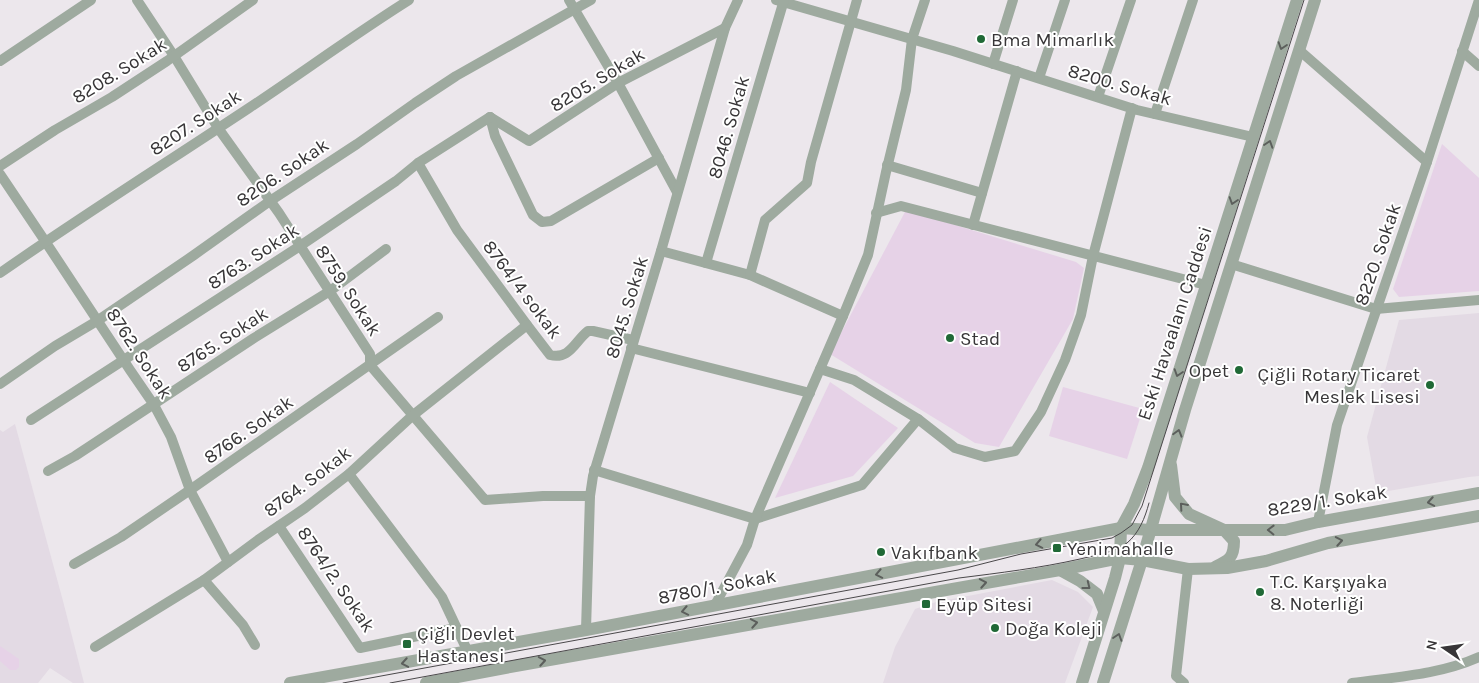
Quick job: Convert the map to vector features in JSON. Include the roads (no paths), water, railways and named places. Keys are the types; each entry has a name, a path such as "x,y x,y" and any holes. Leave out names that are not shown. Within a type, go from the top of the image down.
{"street":[{"path":"0,61 91,0"},
{"name":"8759. Sokak","path":"137,0 218,128 270,200 330,291 370,354 370,365 484,500 543,496 590,496"},
{"name":"8208. Sokak","path":"0,166 55,130 112,97 253,0"},
{"name":"8207. Sokak","path":"0,273 409,0"},
{"path":"569,0 678,192"},
{"name":"8206. Sokak","path":"0,384 55,346 97,321 194,255 270,200 456,76 591,0"},
{"name":"8045. Sokak","path":"586,630 590,496 594,470 661,251 725,28 738,0"},
{"path":"750,275 765,220 807,183 811,162 856,0"},
{"path":"715,605 747,545 755,519 868,255 887,165 906,90 912,39 925,0"},
{"path":"993,64 1013,0"},
{"path":"1039,78 1065,0"},
{"path":"1098,97 1132,0"},
{"path":"1155,114 1193,0"},
{"name":"Eski Havaalanı Caddesi","path":"1082,683 1115,578 1120,558 1121,528 1134,504 1148,468 1297,0"},
{"name":"Eski Havaalanı Caddesi","path":"1103,683 1142,560 1170,461 1315,0"},
{"name":"8220. Sokak","path":"1318,522 1337,425 1427,162 1478,0"},
{"name":"8200. Sokak","path":"781,1 1017,71 1132,108 1253,137"},
{"name":"8046. Sokak","path":"706,263 781,1"},
{"name":"8205. Sokak","path":"490,117 529,141 618,84 725,28"},
{"path":"1299,50 1427,162"},
{"path":"1462,51 1479,66"},
{"path":"973,225 1017,71"},
{"path":"820,368 854,380 918,419 955,448 985,457 1015,451 1041,412 1065,360 1081,315 1093,256 1132,108"},
{"path":"490,117 495,136 533,215 542,222 551,221 659,158"},
{"name":"8763. Sokak","path":"31,420 300,246 396,181 418,163 490,117"},
{"name":"8764/4 sokak","path":"418,163 457,230 550,355 563,356 588,332 593,331 632,344"},
{"path":"887,165 982,193"},
{"name":"8762. Sokak","path":"0,174 154,404 172,436 190,490 228,562"},
{"path":"876,213 901,206 1206,285"},
{"name":"8765. Sokak","path":"48,471 75,456 254,338 330,291 386,249"},
{"path":"661,251 750,275 843,316"},
{"path":"1232,264 1376,309 1479,300"},
{"name":"8766. Sokak","path":"74,564 120,537 190,490 438,317"},
{"name":"8764. Sokak","path":"95,647 204,580 305,508 349,474 412,416 526,325"},
{"path":"632,344 810,393"},
{"path":"594,470 755,519 862,485 918,419"},
{"path":"1170,461 1175,497 1189,514 1224,530 1234,541 1234,551 1228,560 1213,568"},
{"path":"349,474 442,597 468,652"},
{"name":"8229/1. Sokak","path":"1150,530 1284,530 1318,522 1479,493"},
{"path":"434,682 1120,558 1188,568 1227,568 1266,561 1328,543 1479,516"},
{"name":"8764/2. Sokak","path":"279,526 360,648 456,628"},
{"name":"8780/1. Sokak","path":"290,683 586,630 1121,528 1150,530"},
{"path":"1184,683 1176,676 1188,568"},
{"path":"1060,570 1080,580 1097,594 1104,611"},
{"path":"204,580 243,625 255,645"},
{"path":"1352,683 1425,673 1465,663 1479,657"}],"tram line":[{"path":"343,683 958,570 1021,554 1112,538 1121,533 1132,525 1142,506 1304,0"},
{"path":"390,683 959,578 1035,568 1098,555 1116,549 1127,543 1135,535 1146,514 1149,503"}],"place":[{"name":"Bma Mimarlık","path":"981,39"},
{"name":"Stad","path":"950,338"},
{"name":"Opet","path":"1239,370"},
{"name":"Çiğli Rotary Ticaret Meslek Lisesi","path":"1430,385"},
{"name":"Yenimahalle","path":"1057,548"},
{"name":"Vakıfbank","path":"881,552"},
{"name":"T.C. Karşıyaka 8. Noterliği","path":"1260,592"},
{"name":"Eyüp Sitesi","path":"926,604"},
{"name":"Doğa Koleji","path":"995,628"},
{"name":"Çiğli Devlet Hastanesi","path":"407,644"}]}
